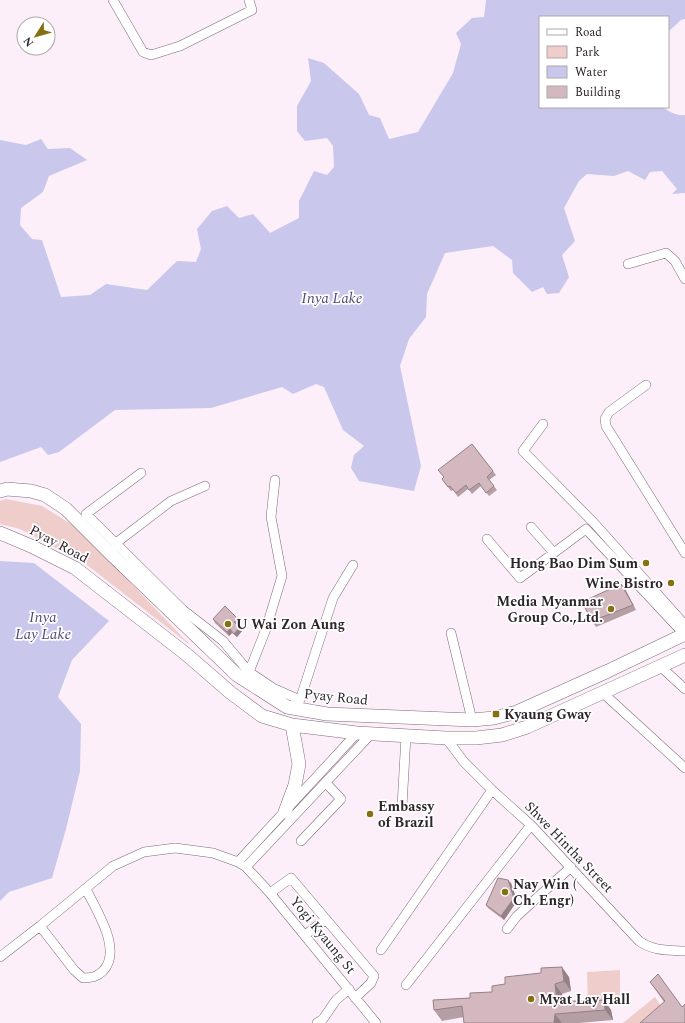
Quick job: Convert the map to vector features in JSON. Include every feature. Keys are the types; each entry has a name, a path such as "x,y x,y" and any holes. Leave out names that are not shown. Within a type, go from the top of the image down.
{"highway":[{"name":"Pyay Road","path":"0,491 7,489 31,491 45,495 66,509 114,549 238,675 287,707 327,714 358,716 472,720 494,718 517,712 608,671 685,631"},
{"name":"Pyay Road","path":"0,533 31,546 75,568 186,654 231,693 262,716 292,725 357,732 446,738 476,738 502,735 527,727 685,655"},
{"path":"357,732 358,716"},
{"path":"285,812 295,784 299,764 292,725"}],"street":[{"path":"113,0 144,52 151,55 180,46 252,10 249,0"},
{"path":"628,264 666,253 676,261 685,279"},
{"path":"646,385 608,412 606,426 685,553"},
{"path":"543,424 523,451 595,524 685,631"},
{"path":"141,473 86,514 114,549 184,610 223,641 249,672 273,688 300,700 333,598 353,565"},
{"path":"249,672 266,629 282,576 271,517 275,480"},
{"path":"114,549 171,501 205,486"},
{"path":"531,527 554,553"},
{"path":"487,539 520,578 586,529 685,631"},
{"path":"451,633 472,720"},
{"path":"660,666 685,689"},
{"path":"603,693 685,768"},
{"path":"238,862 357,732"},
{"path":"246,867 372,733"},
{"path":"402,806 406,736"},
{"name":"Shwe Hintha Street","path":"446,738 464,762 492,790 531,825 639,941 646,946 657,949 685,951"},
{"path":"301,840 341,799 326,783"},
{"path":"381,950 492,790"},
{"path":"406,984 531,825"},
{"name":"Yogi Kyaung St","path":"0,957 113,866 144,852 175,848 213,853 238,862 246,867 270,893 376,1023"},
{"path":"508,929 517,916 571,867"},
{"path":"270,893 291,878 374,976 371,983 355,998"},
{"path":"40,926 74,970 83,978 92,978 101,973 107,966 111,957 111,946 107,933 86,888"},
{"path":"305,935 326,919"},
{"path":"317,1023 323,1019 336,1000 349,989"}],"green space":[{"path":"6,499 42,506 79,529 190,645 87,565 20,529 0,524 0,501"},
{"path":"620,970 620,1005 588,1006 587,972"},
{"path":"655,997 665,1012 652,1023 623,1023"}],"water":[{"name":"Inya Lake","path":"486,0 685,0 685,19 681,20 669,31 669,16 539,16 539,108 665,108 673,113 685,115 685,193 672,194 677,189 662,171 650,172 645,180 628,171 614,176 587,174 579,181 564,208 575,241 562,255 569,277 559,293 547,294 543,287 532,292 513,273 512,260 493,246 445,253 427,294 426,317 409,339 400,366 421,466 414,491 359,481 351,468 354,455 364,446 343,430 324,387 316,384 293,394 282,387 211,408 115,410 59,452 48,455 41,447 0,462 0,140 26,145 41,139 48,149 70,148 87,160 49,176 43,192 21,208 20,225 32,239 42,240 61,297 90,295 106,284 147,290 177,261 196,262 201,249 197,229 212,211 227,206 239,218 253,214 270,233 299,218 299,201 314,171 327,175 334,167 333,146 327,138 305,141 297,131 297,106 311,81 308,58 324,63 359,94 369,115 380,118 389,139 418,132 453,73 461,44 456,33 472,18 484,17"},
{"name":"Inya Lay Lake","path":"0,561 34,563 109,621 72,660 58,697 81,724 80,771 52,878 9,892 0,901"}],"building":[{"path":"472,444 493,471 487,477 494,486 486,493 479,483 469,490 466,485 456,493 450,486 448,487 442,479 444,477 438,470"},
{"name":"Media Myanmar Group Co.,Ltd.","path":"621,584 633,605 592,621 582,602"},
{"name":"U Wai Zon Aung","path":"225,606 238,619 234,622 240,627 234,634 230,629 227,632 213,619"},
{"name":"Nay Win ( Ch. Engr)","path":"498,878 508,880 514,898 501,916 486,905"},
{"path":"562,967 564,981 555,984 557,1002 604,1000 605,1010 555,1014 554,1023 464,1023 462,1006 434,1010 433,1000 470,998 470,993 492,992 492,986 505,984 505,977 541,973 541,968"},
{"path":"658,974 682,1007 685,1004 685,1023 640,1023 665,1001 650,982"}],"place":[{"name":"Hong Bao Dim Sum","path":"646,563"},
{"name":"Wine Bistro","path":"671,583"},
{"name":"Media Myanmar Group Co.,Ltd.","path":"611,609"},
{"name":"U Wai Zon Aung","path":"228,624"},
{"name":"Kyaung Gway","path":"496,714"},
{"name":"Embassy of Brazil","path":"370,814"},
{"name":"Nay Win ( Ch. Engr)","path":"505,892"},
{"name":"Myat Lay Hall","path":"531,999"}]}
